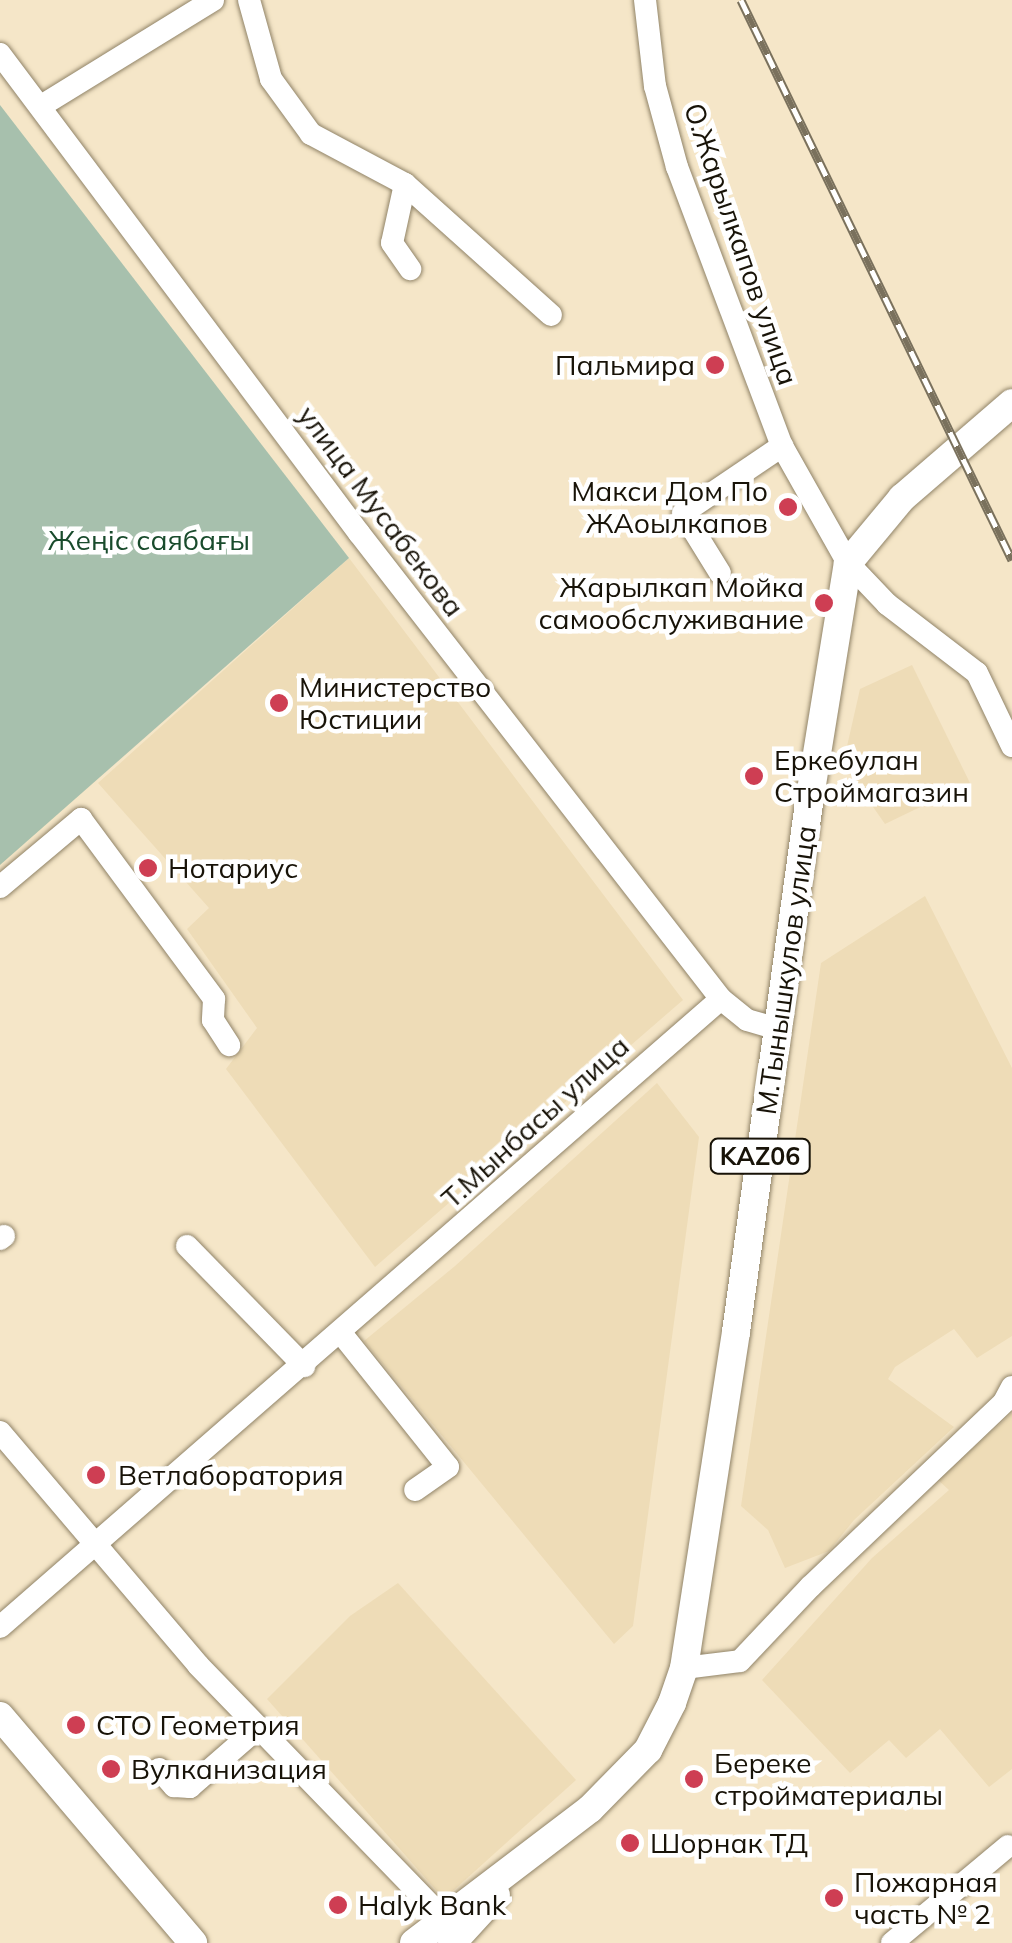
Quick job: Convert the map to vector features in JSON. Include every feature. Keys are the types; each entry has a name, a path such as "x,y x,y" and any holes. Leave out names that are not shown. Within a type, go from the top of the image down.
{"main road":[{"path":"848,564 902,498 1012,403"},
{"name":"М.Тынышкулов улица","path":"414,1943 448,1931 590,1809 648,1750 684,1668 848,564"},
{"path":"0,1716 193,1943"}],"street":[{"path":"41,106 213,0"},
{"path":"249,0 271,79 311,134 405,184 552,315"},
{"name":"О.Жарылкапов улица","path":"645,0 656,86 677,167 782,446 848,564 888,604 977,673 1012,746"},
{"name":"улица Мусабекова","path":"0,54 359,534 720,999"},
{"path":"405,184 392,243 410,270"},
{"path":"720,573 683,513 782,446"},
{"path":"0,886 81,819 214,999 213,1020 229,1045"},
{"path":"720,999 748,1020 778,1029"},
{"name":"Т.Мынбасы улица","path":"0,1627 341,1334 720,999"},
{"path":"187,1246 304,1366"},
{"path":"341,1334 448,1467 414,1490"},
{"path":"684,1668 740,1661 810,1587 1004,1402 1012,1387"},
{"path":"0,1432 198,1665 448,1931"},
{"path":"159,1769 174,1786 190,1787 259,1726"},
{"path":"892,1943 1008,1846"}],"shaded area":[{"path":"349,558 683,1000 375,1267 226,1069 257,1028 187,929 209,908 98,783"},
{"path":"912,665 970,783 885,824 843,764 860,689"},
{"path":"925,896 1012,1068 1012,1336 977,1358 954,1329 895,1367 888,1379 954,1427 854,1520 829,1551 785,1568 768,1530 741,1506 821,963"},
{"path":"657,1083 699,1137 633,1626 614,1644 364,1341 455,1266"},
{"path":"1012,1413 1012,1769 989,1787 940,1729 906,1758 889,1740 850,1773 762,1680 872,1558 949,1490 938,1480"},
{"path":"398,1583 576,1780 444,1899 267,1699 350,1616"}],"green space":[{"name":"Жеңіс саябағы","path":"0,105 349,558 0,865"}],"railway":[{"path":"741,0 1012,560"}],"place":[{"name":"Пальмира","path":"715,365"},
{"name":"Макси Дом По ЖАоылкапов","path":"788,507"},
{"name":"Жарылкап Мойка самообслуживание","path":"824,603"},
{"name":"Министерство Юстиции","path":"279,703"},
{"name":"Еркебулан Строймагазин","path":"754,776"},
{"name":"Нотариус","path":"148,868"},
{"name":"Ветлаборатория","path":"96,1475"},
{"name":"СТО Геометрия","path":"76,1725"},
{"name":"Вулканизация","path":"111,1769"},
{"name":"Береке стройматериалы","path":"694,1779"},
{"name":"Шорнак ТД","path":"630,1843"},
{"name":"Пожарная часть № 2","path":"834,1898"},
{"name":"Halyk Bank","path":"338,1905"}]}
